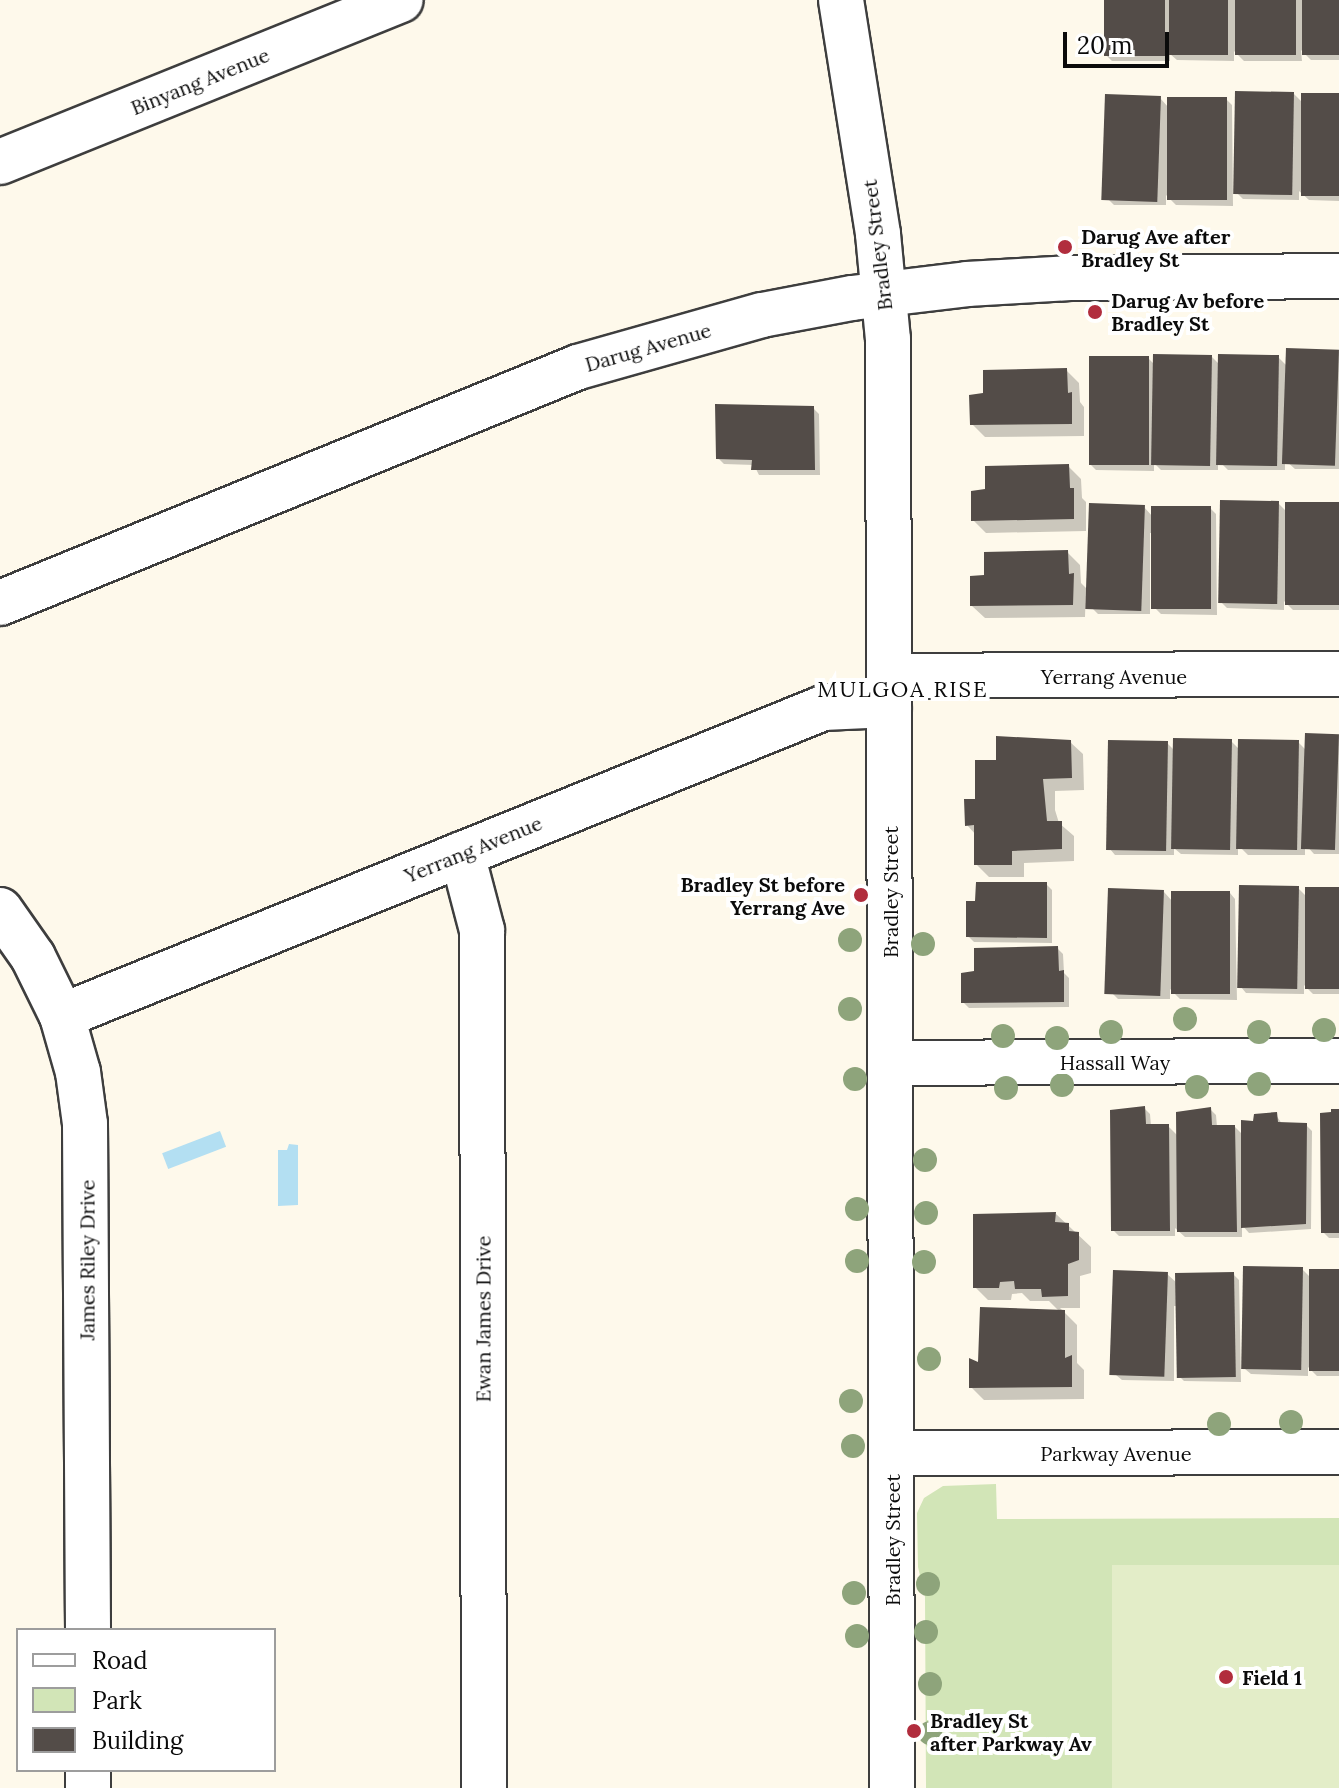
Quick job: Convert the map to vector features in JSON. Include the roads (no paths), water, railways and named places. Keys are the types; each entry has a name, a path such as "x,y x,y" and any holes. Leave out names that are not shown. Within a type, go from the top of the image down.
{"street":[{"name":"Binyang Avenue","path":"0,162 400,0"},
{"name":"Bradley Street","path":"841,0 888,339 892,1788"},
{"name":"Darug Avenue","path":"0,603 578,367 734,322 884,293 1070,278 1339,276"},
{"name":"Yerrang Avenue","path":"62,1016 823,708 890,690 1339,674"},
{"name":"Ewan James Drive","path":"462,854 482,930 484,1788"},
{"name":"James Riley Drive","path":"0,910 46,980 62,1016 78,1072 87,1151 88,1628"},
{"name":"Hassall Way","path":"891,1063 1339,1061"},
{"name":"Parkway Avenue","path":"892,1453 1339,1452"}],"water":[{"path":"220,1131 226,1147 168,1169 162,1153"},
{"path":"289,1144 298,1145 298,1205 278,1206 278,1150 287,1150"}],"place":[{"name":"Darug Ave after Bradley St","path":"1065,247"},
{"name":"Darug Av before Bradley St","path":"1095,312"},
{"name":"Bradley St before Yerrang Ave","path":"861,895"},
{"name":"Field 1","path":"1226,1677"},
{"name":"Bradley St after Parkway Av","path":"914,1731"}],"district":[{"name":"MULGOA RISE","path":"903,690"}]}
